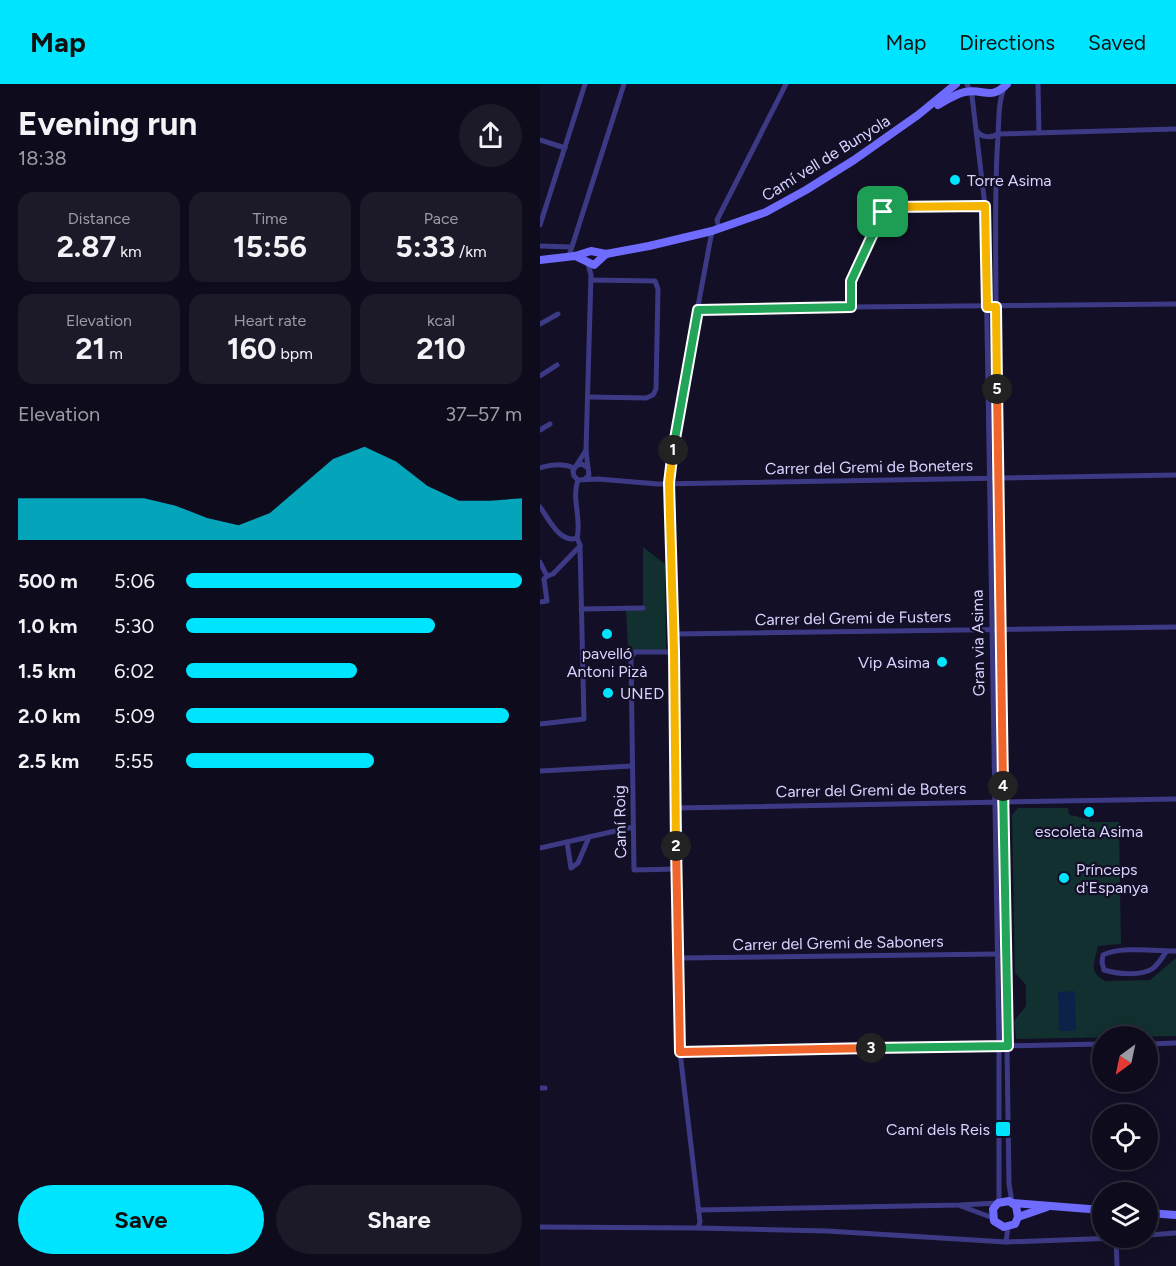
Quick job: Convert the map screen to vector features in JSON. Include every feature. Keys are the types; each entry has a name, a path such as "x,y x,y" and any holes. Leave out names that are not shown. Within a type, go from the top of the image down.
{"main road":[{"path":"918,115 956,84"},
{"path":"918,115 955,95 972,89 995,93 1006,85"},
{"name":"Camí vell de Bunyola","path":"600,258 716,230 765,212 806,190 918,115"},
{"path":"540,260 572,256 587,259 592,265 600,258 593,251 587,259"},
{"path":"1012,1203 1018,1209 1015,1224 1008,1227 1000,1226 993,1218 993,1209 999,1202 1005,1201 1047,1207 1092,1209"},
{"path":"1018,1217 1047,1207"},
{"path":"1158,1214 1176,1215"}],"street":[{"path":"540,225 585,84"},
{"path":"572,256 571,247 624,84"},
{"path":"698,1228 700,1222 680,1052 674,634 669,483 677,420 717,220 786,84"},
{"path":"1038,84 1039,133"},
{"name":"Gran via Asima","path":"1006,85 1001,100 995,203 1009,1184 1012,1203"},
{"name":"Gran via Asima","path":"972,89 985,206 999,1046 999,1202"},
{"path":"976,129 983,136 994,136 998,134 1176,129"},
{"path":"540,140 565,148"},
{"path":"851,307 851,281 883,212 888,207 985,206"},
{"path":"540,246 571,247"},
{"path":"591,278 600,258"},
{"path":"585,479 589,475 586,450 591,278 587,259"},
{"path":"588,397 646,398 653,395 656,389 658,289 655,281 591,278"},
{"path":"698,310 1176,304"},
{"path":"540,324 558,314"},
{"path":"540,376 557,365"},
{"path":"540,430 550,424"},
{"path":"540,724 584,719 580,545 576,495 578,480 574,476 575,467 586,450"},
{"path":"540,468 550,465 575,467 582,464 598,479"},
{"name":"Carrer del Gremi de Boneters","path":"598,479 669,483 1176,475"},
{"path":"578,480 598,479"},
{"path":"540,507 563,537 572,540 578,538"},
{"path":"540,602 547,601 544,579 553,574 580,545"},
{"path":"540,562 547,576"},
{"path":"581,609 643,608"},
{"name":"Carrer del Gremi de Fusters","path":"674,634 1176,627"},
{"name":"Camí Roig","path":"674,652 635,652 631,657 632,766 634,870 677,869"},
{"name":"Camí Roig","path":"540,771 632,766"},
{"name":"Carrer del Gremi de Boters","path":"675,808 1176,799"},
{"path":"540,848 633,827"},
{"path":"567,842 571,868 578,863 589,837"},
{"path":"1167,951 1154,968 1145,972 1113,973 1104,970 1102,962 1103,956 1108,952 1167,951 1176,951"},
{"name":"Carrer del Gremi de Saboners","path":"679,958 997,954"},
{"path":"1158,1044 1176,1043"},
{"path":"680,1052 1092,1044"},
{"path":"698,1210 960,1205 999,1202"},
{"path":"960,1205 993,1218"},
{"path":"540,1227 827,1231 1006,1242 1092,1239"},
{"path":"1006,1242 1008,1227"},
{"path":"1158,1234 1176,1233"},
{"path":"1116,1248 1117,1266"}],"green space":[{"path":"643,547 665,564 666,650 628,650 626,608 643,608"},
{"path":"1018,808 1068,808 1069,815 1089,819 1090,822 1119,822 1121,944 1098,946 1094,970 1100,978 1106,981 1150,980 1176,958 1176,1036 1158,1036 1158,1026 1092,1026 1092,1038 1016,1039 1014,1021 1026,1006 1026,985 1015,973 1012,815"}],"water":[{"path":"1075,991 1076,1031 1059,1031 1058,992"}],"place":[{"name":"Torre Asima","path":"955,180"},
{"name":"pavelló Antoni Pizà","path":"607,634"},
{"name":"Vip Asima","path":"942,662"},
{"name":"UNED","path":"608,693"},
{"name":"escoleta Asima","path":"1089,812"},
{"name":"Prínceps d'Espanya","path":"1064,878"},
{"name":"Camí dels Reis","path":"1003,1129"}],"route":[{"path":"985,206 987,307 996,307 1008,1046 680,1052 669,483 677,420 698,310 851,307 851,281 883,212 888,207 985,206"}]}
